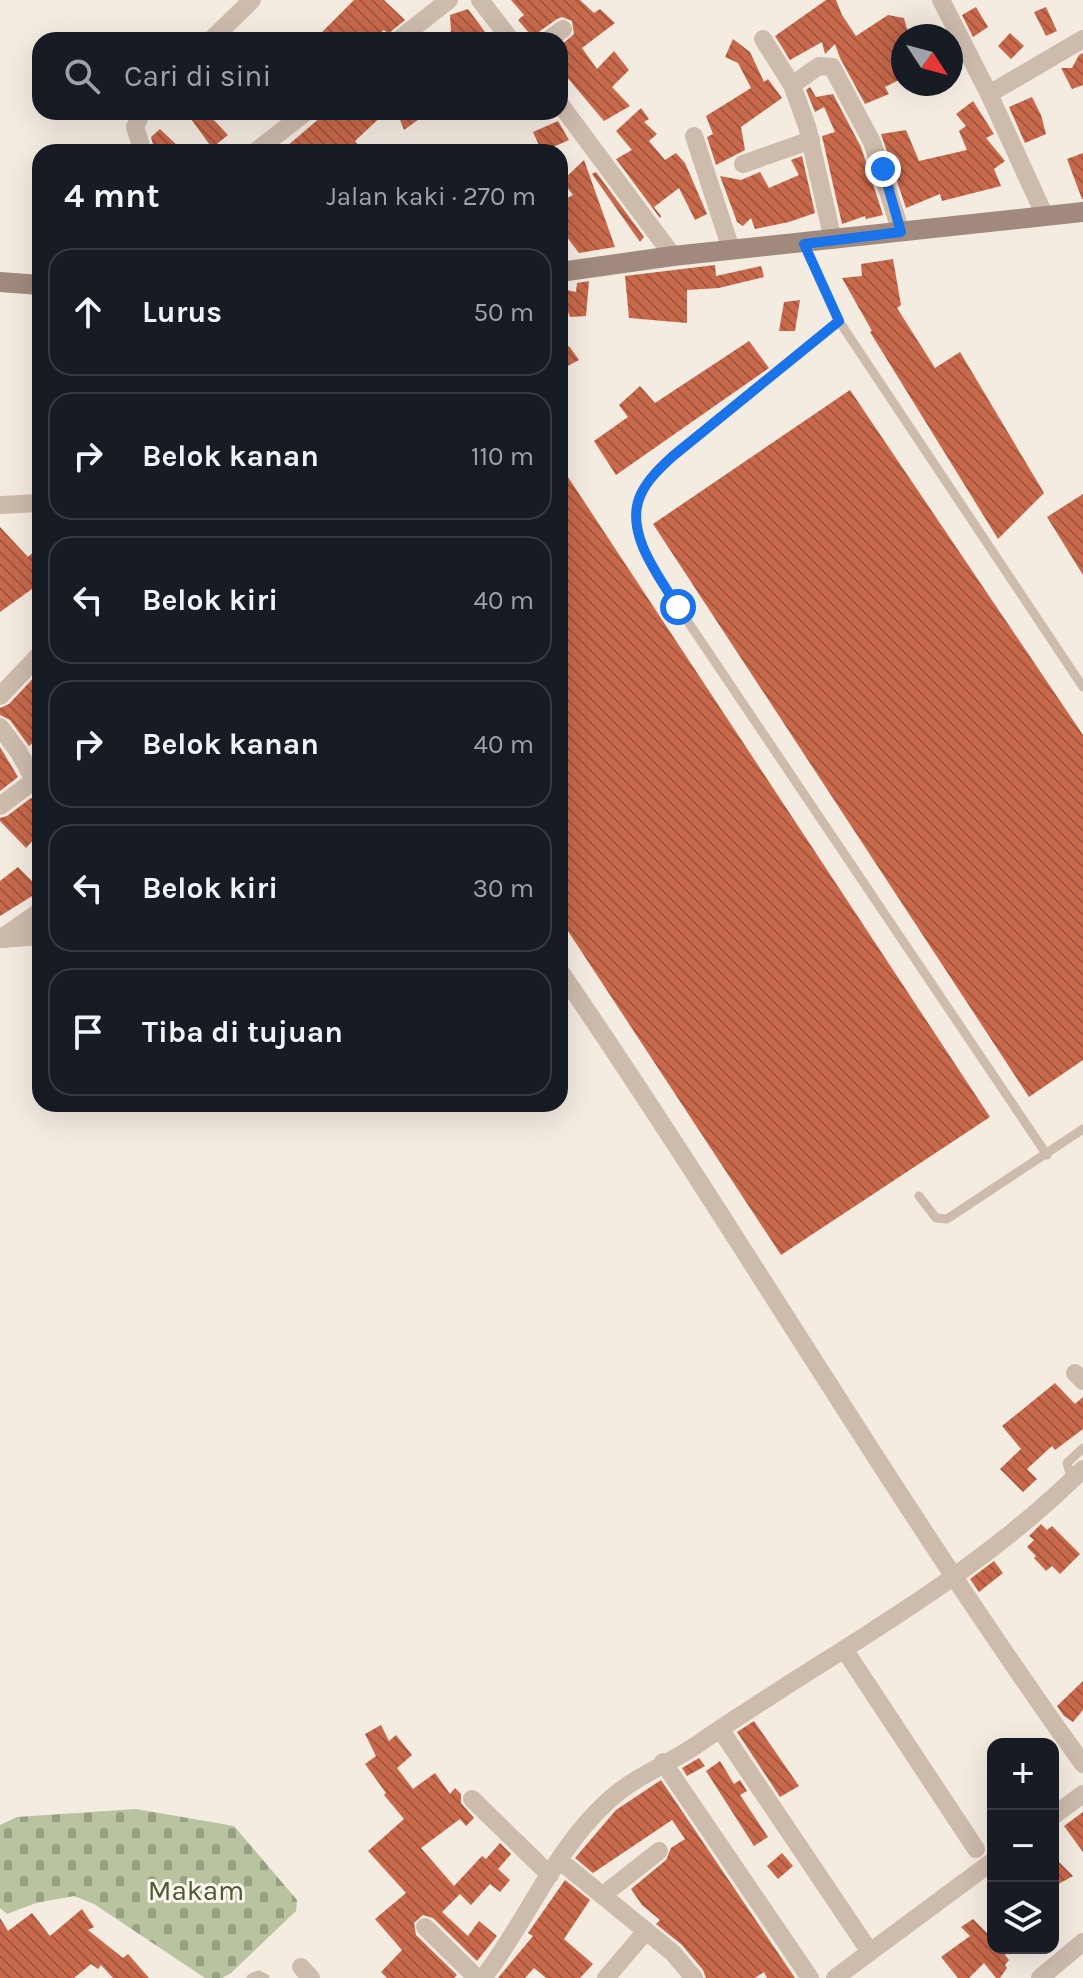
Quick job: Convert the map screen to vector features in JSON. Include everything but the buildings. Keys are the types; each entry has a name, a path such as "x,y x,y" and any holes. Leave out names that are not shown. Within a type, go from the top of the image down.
{"main road":[{"path":"568,271 731,249 804,244 1083,212"},
{"path":"0,282 32,284"}],"street":[{"path":"219,32 252,0"},
{"path":"408,32 449,0"},
{"path":"480,0 505,32"},
{"path":"941,0 989,94 1045,216"},
{"path":"763,39 792,85 811,140 833,240"},
{"path":"989,94 1083,39"},
{"path":"792,85 819,66 832,67 872,142 901,232"},
{"path":"568,115 673,256"},
{"path":"138,120 135,127 140,144"},
{"path":"265,144 296,120"},
{"path":"694,136 731,249"},
{"path":"743,164 811,140"},
{"path":"0,505 32,503"},
{"path":"0,696 32,665"},
{"path":"0,727 32,773"},
{"path":"0,806 32,786"},
{"path":"0,939 32,917"},
{"path":"0,939 32,937"},
{"path":"568,983 633,1077 954,1578 1083,1764"},
{"path":"425,1927 480,1978 511,1939 554,1868 608,1801 663,1762 687,1751 954,1578 1016,1530 1078,1475"},
{"path":"844,1649 976,1849"},
{"path":"720,1729 870,1952"},
{"path":"663,1762 810,1978"},
{"path":"1059,1812 1083,1794"},
{"path":"472,1799 554,1868 603,1895 673,1953 694,1978"},
{"path":"603,1895 659,1851"},
{"path":"835,1978 987,1865"},
{"path":"606,1978 646,1931"},
{"path":"1040,1978 1083,1942"}],"lane":[{"path":"804,244 839,321 1083,687"},
{"path":"839,321 673,456 650,479 636,509 637,529 651,564 678,607 1047,1155"},
{"path":"919,1196 936,1218 947,1219 1083,1129"},
{"path":"1078,1475 1067,1463 1083,1448"},
{"path":"251,1978 259,1975 265,1978"}],"green space":[{"name":"Makam","path":"136,1809 234,1826 297,1900 296,1911 231,1973 222,1978 205,1978 94,1904 74,1896 36,1903 7,1914 0,1908 0,1825 17,1817"}],"route":[{"path":"678,607 651,564 637,529 636,509 641,494 650,479 673,456 839,321 804,244 901,232 883,169"}]}
